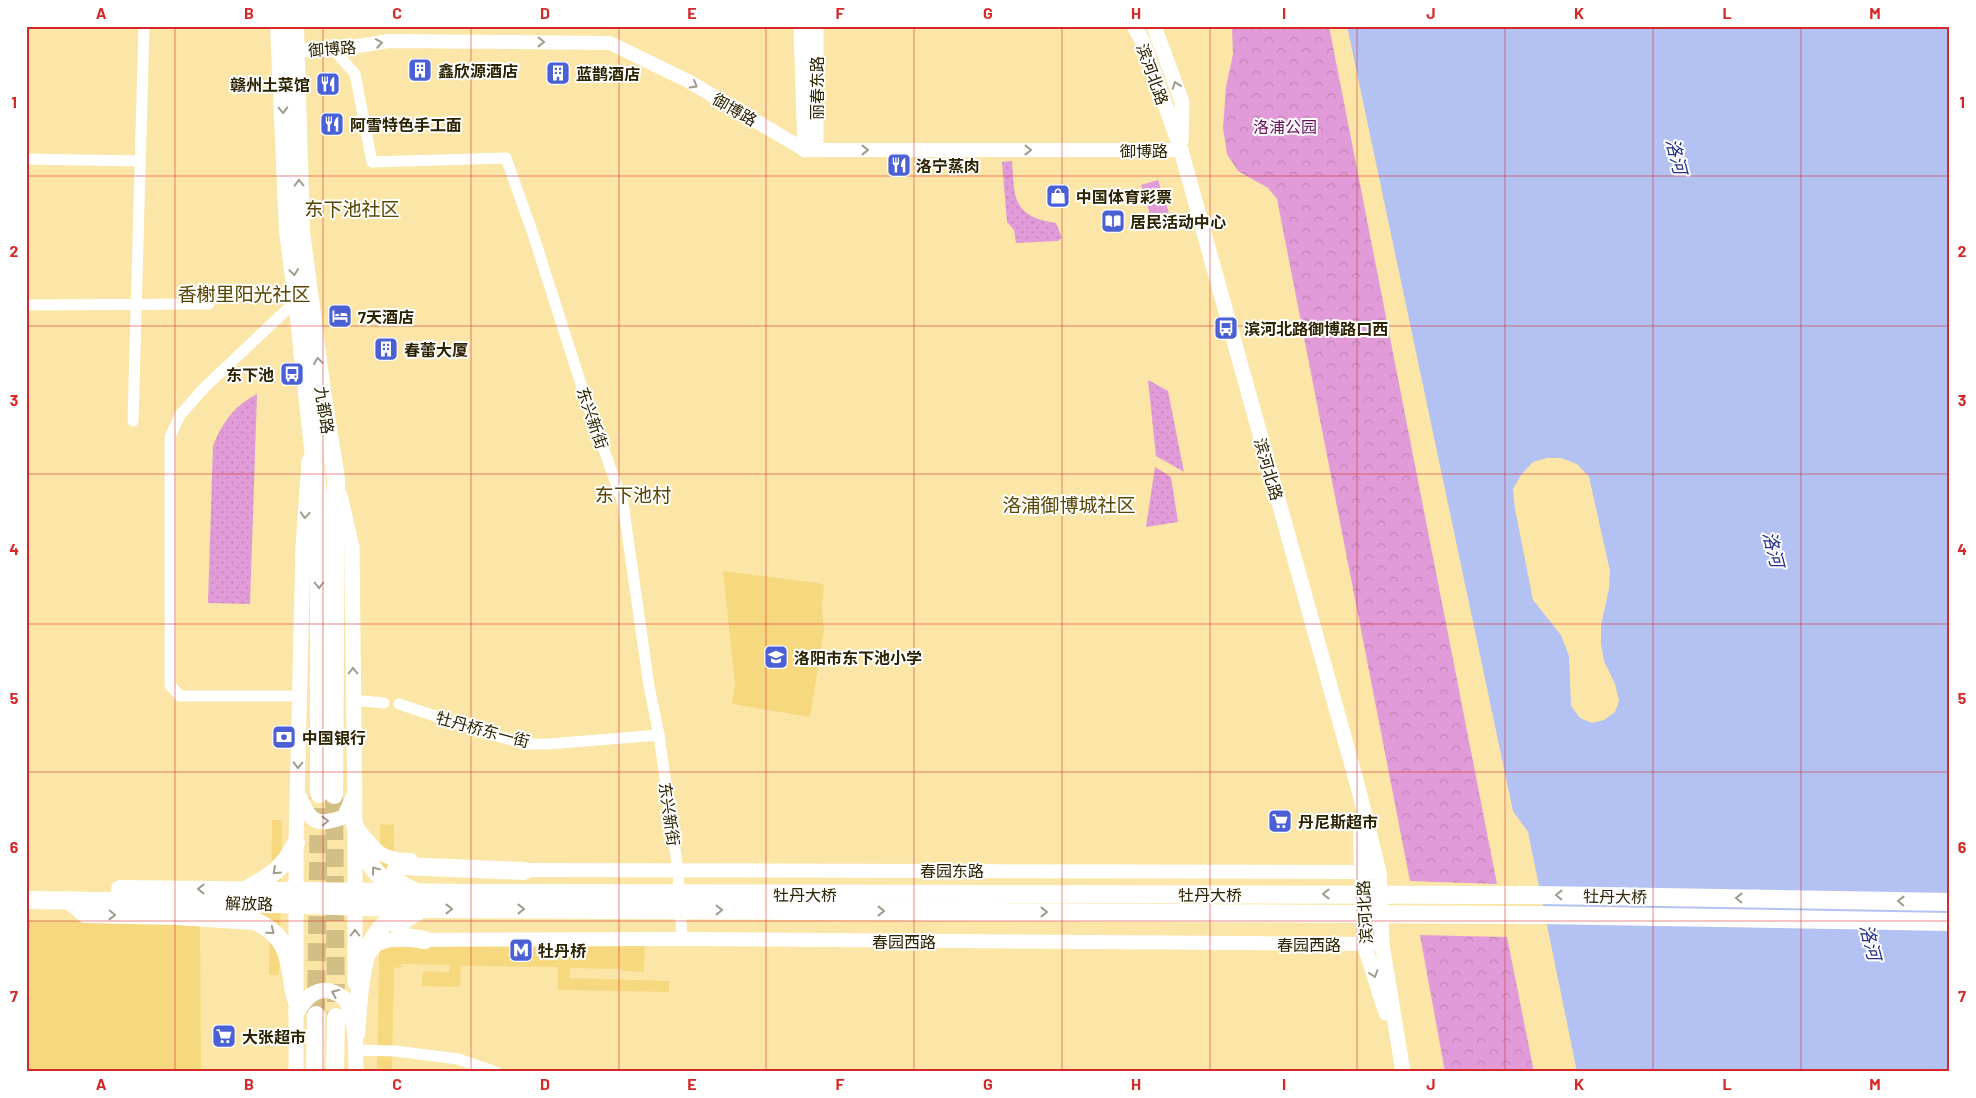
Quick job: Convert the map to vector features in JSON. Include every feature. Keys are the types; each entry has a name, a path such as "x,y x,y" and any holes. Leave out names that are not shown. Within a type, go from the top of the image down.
{"main road":[{"name":"九都路","path":"279,26 288,231 319,504 326,794 336,479 322,391 301,232 295,26"},
{"name":"丽春东路","path":"801,26 811,150"},
{"name":"丽春东路","path":"811,150 816,26"},
{"name":"滨河北路","path":"1134,26 1142,42 1181,150 1358,787 1379,872 1382,944 1402,1067"},
{"name":"滨河北路","path":"1154,26 1182,102 1181,150"},
{"path":"296,1072 295,897 297,792 303,548 311,432"},
{"path":"336,479 352,547 354,794 356,825 356,1072"},
{"name":"滨河北路","path":"1358,787 1364,944 1402,1067"},
{"path":"297,792 306,814 315,821 328,823 344,817 354,794"},
{"path":"356,825 363,851 375,873 390,886 416,892"},
{"path":"247,889 277,871 296,843"},
{"path":"416,892 394,879 396,869 402,866 524,871"},
{"name":"解放路","path":"26,889 247,889 295,897"},
{"name":"解放路","path":"355,899 416,892 472,901"},
{"name":"牡丹大桥","path":"472,901 1539,895 1950,902"},
{"name":"解放路","path":"26,900 295,897 355,899 424,909 472,901"},
{"path":"69,900 85,914 176,916 255,921 276,934 284,944 295,1006"},
{"name":"牡丹大桥","path":"472,901 1950,922"},
{"path":"356,1042 363,966 368,948 378,931 395,917 424,909"},
{"path":"424,909 409,916 400,928 400,934 405,937 425,940"},
{"path":"295,1006 313,993 323,990 342,996 347,1002 356,1042"},
{"path":"315,1072 316,1015"},
{"path":"335,1072 336,1017"}],"street":[{"path":"133,421 144,26"},
{"name":"御博路","path":"295,50 334,50 389,41 610,43 688,81 811,150 1181,150"},
{"name":"东兴新街","path":"334,50 355,74 372,162 506,158 533,234 586,400 623,503 678,871 682,939"},
{"path":"26,159 140,161"},
{"path":"297,300 205,386 180,415 170,437 170,685 180,696 300,696"},
{"path":"26,304 209,304"},
{"path":"353,700 384,703"},
{"name":"牡丹桥东一街","path":"399,704 486,733 527,744 659,735"},
{"name":"春园东路","path":"356,825 382,856 393,860 454,862 524,871 1379,872"},
{"name":"春园西路","path":"363,966 377,944 390,940 682,939 1382,944"},
{"path":"356,1042 394,1051 458,1059 496,1072"}],"shaded area":[{"name":"洛阳市东下池小学","path":"723,571 824,584 822,607 824,630 810,717 732,704 735,684"},
{"path":"272,820 282,820 281,891 380,893 380,824 394,825 392,930 401,932 623,937 645,934 644,972 623,971 622,969 570,968 569,978 669,981 669,992 558,990 558,967 461,966 460,987 422,986 423,971 449,972 449,965 401,964 401,967 394,968 392,1072 377,1072 380,905 281,903 279,975 269,975 270,919 262,919 262,898 271,898"},
{"path":"26,921 200,921 201,1072 26,1072"}],"green space":[{"name":"洛浦公园","path":"1232,26 1329,26 1497,884 1410,881 1277,199 1268,188 1238,171 1227,154 1223,128 1226,87 1233,54"},
{"path":"1012,161 1013,181 1020,206 1033,217 1056,223 1062,238 1058,241 1016,243 1014,230 1007,222 1002,162"},
{"path":"1158,180 1169,213 1150,214 1141,185"},
{"path":"1148,380 1168,391 1184,472 1156,456"},
{"path":"257,394 250,604 208,603 213,446 220,430 235,410"},
{"path":"1155,467 1171,477 1178,522 1146,527"},
{"path":"1420,935 1507,937 1534,1072 1445,1072"}],"water":[{"name":"洛河","path":"1347,26 1950,26 1950,1072 1577,1072 1528,832 1513,811","holes":["1547,458 1561,458 1577,464 1589,477 1610,571 1609,589 1601,625 1601,644 1604,661 1615,684 1619,701 1615,712 1604,720 1592,723 1580,718 1571,706 1569,656 1561,635 1533,600 1515,509 1513,489 1521,475 1533,462"]}],"tunnel":[{"path":"316,1015 319,794"},
{"path":"334,795 336,1017"}],"place":[{"name":"鑫欣源酒店","path":"420,70"},
{"name":"蓝鹊酒店","path":"558,73"},
{"name":"赣州土菜馆","path":"328,84"},
{"name":"阿雪特色手工面","path":"332,124"},
{"name":"洛宁蒸肉","path":"899,165"},
{"name":"中国体育彩票","path":"1058,196"},
{"name":"居民活动中心","path":"1113,221"},
{"name":"7天酒店","path":"340,316"},
{"name":"滨河北路御博路口西","path":"1226,328"},
{"name":"春蕾大厦","path":"386,349"},
{"name":"东下池","path":"292,374"},
{"name":"洛阳市东下池小学","path":"776,657"},
{"name":"中国银行","path":"284,737"},
{"name":"丹尼斯超市","path":"1280,821"},
{"name":"牡丹桥","path":"521,950"},
{"name":"大张超市","path":"224,1036"}],"district":[{"name":"东下池社区","path":"352,208"},
{"name":"香榭里阳光社区","path":"244,293"},
{"name":"东下池村","path":"633,494"},
{"name":"洛浦御博城社区","path":"1069,504"}]}
